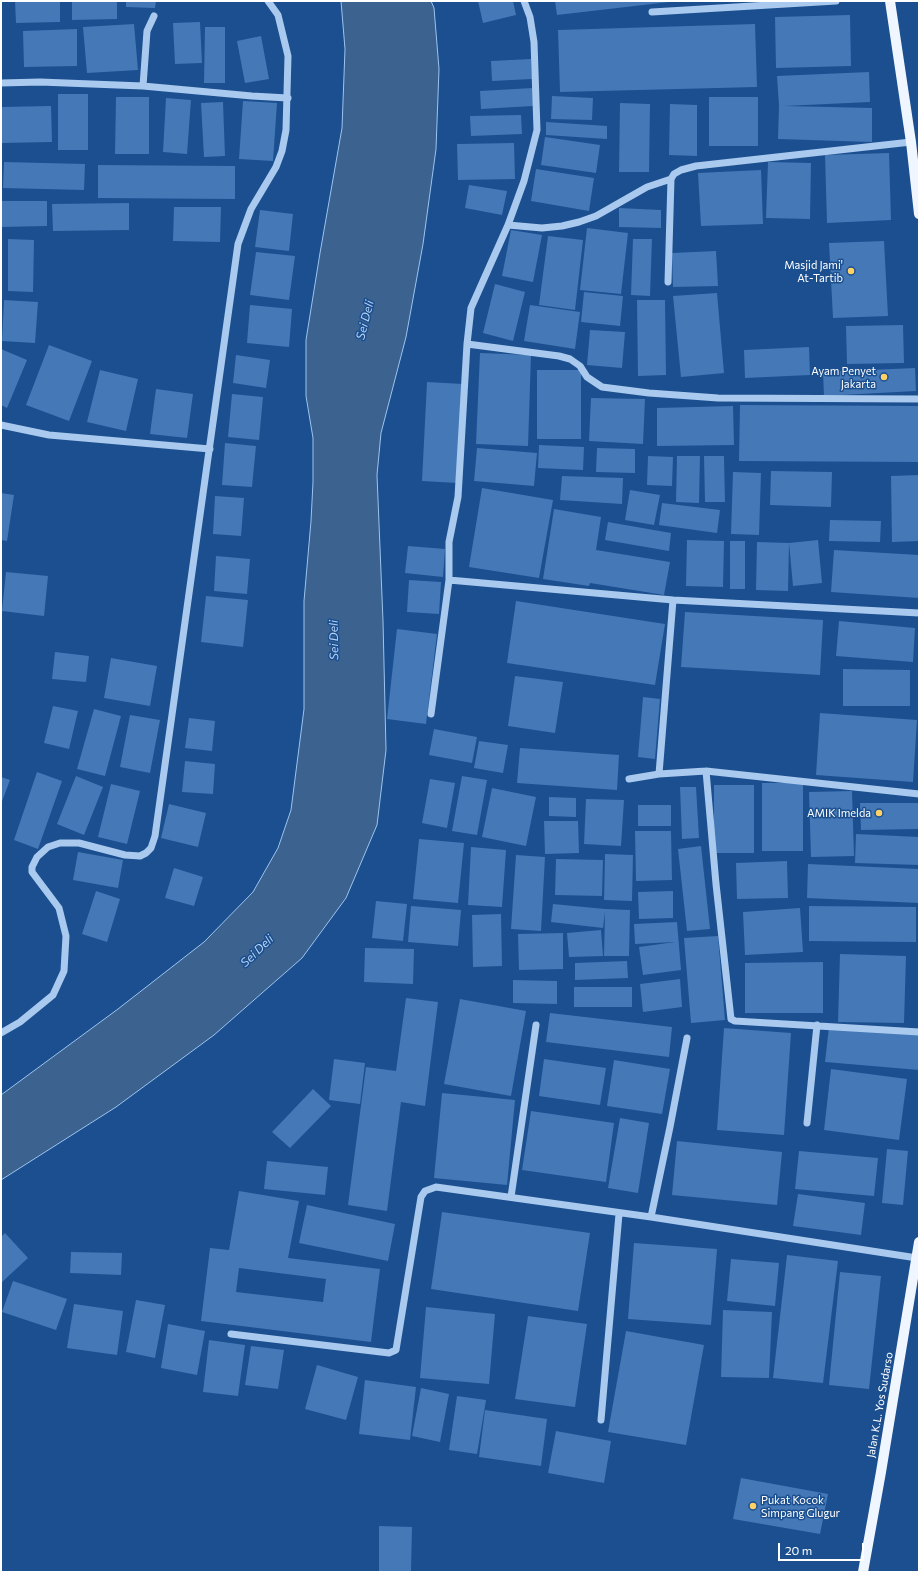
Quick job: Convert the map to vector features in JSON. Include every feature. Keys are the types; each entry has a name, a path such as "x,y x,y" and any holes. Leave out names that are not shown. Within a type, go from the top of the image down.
{"main road":[{"path":"890,1 911,142 919,214"},
{"name":"Jalan K.L. Yos Sudarso","path":"863,1572 919,1242"}],"street":[{"path":"1,1033 20,1022 53,995 64,971 66,936 59,908 32,872 32,867 37,857 48,847 60,843 79,843 125,855 140,856 152,848 155,836 238,244 251,209 276,167 282,151 286,130 288,56 278,15 268,1"},
{"path":"431,714 449,580 449,542 458,497 467,344 471,308 508,225 524,181 537,130 534,42 530,17 524,1"},
{"path":"652,12 836,1"},
{"path":"143,86 147,31 154,16"},
{"path":"1,83 40,82 143,86 288,98"},
{"path":"668,282 672,179 674,174 681,170 696,166 911,142"},
{"path":"508,225 542,228 562,226 579,222 596,216 647,187 672,179"},
{"path":"467,344 559,356 570,359 580,366 590,379 602,387 648,393 718,398 919,399"},
{"path":"1,425 49,435 210,449"},
{"path":"449,580 673,600 919,613"},
{"path":"659,774 673,600"},
{"path":"706,771 731,1019 735,1021 919,1032"},
{"path":"629,779 659,774 706,771 919,794"},
{"path":"510,1197 536,1025"},
{"path":"807,1123 817,1025"},
{"path":"651,1217 687,1038"},
{"path":"231,1334 389,1353 396,1350 421,1197 425,1191 436,1187 619,1214 651,1217 917,1258"},
{"path":"601,1420 619,1214"}],"water":[{"name":"Sei Deli","path":"341,1 431,1 434,8 439,69 436,149 423,244 406,337 381,433 377,475 383,621 386,750 377,825 346,898 302,958 214,1035 116,1107 1,1180 1,1095 118,1009 204,942 253,892 278,848 291,810 304,709 304,601 313,482 313,438 306,396 306,340 342,128 345,49"}],"building":[{"path":"15,1 60,1 60,22 16,23"},
{"path":"72,1 117,1 117,19 72,20"},
{"path":"126,1 156,1 155,8 126,7"},
{"path":"478,1 513,1 516,15 483,23"},
{"path":"555,1 669,1 669,2 557,15"},
{"path":"850,15 851,66 776,68 775,17"},
{"path":"200,22 202,63 175,64 173,23"},
{"path":"134,24 138,70 87,73 83,27"},
{"path":"755,24 757,87 560,92 558,30"},
{"path":"205,27 225,27 225,83 204,83"},
{"path":"77,29 77,66 24,67 23,31"},
{"path":"261,36 269,79 245,83 237,41"},
{"path":"531,59 532,79 492,81 491,61"},
{"path":"869,72 870,102 784,106 872,108 872,142 778,139 779,106 777,76"},
{"path":"533,88 533,106 481,109 480,91"},
{"path":"58,94 88,94 88,150 58,150"},
{"path":"552,96 593,98 592,120 551,119"},
{"path":"116,97 149,97 149,154 115,154"},
{"path":"709,97 758,97 758,146 709,146"},
{"path":"166,98 191,100 187,154 163,152"},
{"path":"243,101 277,103 273,161 239,159"},
{"path":"223,102 225,156 204,157 201,103"},
{"path":"620,103 650,104 649,172 619,172"},
{"path":"670,104 697,105 697,156 669,155"},
{"path":"51,106 52,142 1,143 1,107"},
{"path":"521,115 522,134 471,136 470,116"},
{"path":"546,122 607,126 607,139 546,135"},
{"path":"545,137 600,145 596,173 541,165"},
{"path":"514,143 515,179 458,180 457,144"},
{"path":"889,153 891,220 827,223 825,155"},
{"path":"4,162 85,164 84,190 3,188"},
{"path":"768,162 811,163 810,219 766,218"},
{"path":"98,165 235,166 235,199 98,198"},
{"path":"536,169 594,178 589,211 531,201"},
{"path":"761,170 763,224 701,226 698,173"},
{"path":"469,185 507,191 502,215 465,208"},
{"path":"1,201 47,201 47,226 1,227"},
{"path":"129,203 129,230 53,231 52,204"},
{"path":"174,207 221,207 220,242 173,241"},
{"path":"619,208 661,210 661,228 619,227"},
{"path":"260,210 293,214 289,251 255,247"},
{"path":"587,228 628,233 621,294 580,290"},
{"path":"511,230 542,235 533,282 502,276"},
{"path":"548,236 583,240 575,310 539,305"},
{"path":"8,239 34,240 33,292 8,291"},
{"path":"633,239 652,239 650,296 631,295"},
{"path":"884,241 888,316 833,318 829,243"},
{"path":"716,251 718,286 673,287 672,253"},
{"path":"256,252 295,256 289,300 250,295"},
{"path":"495,284 525,292 513,341 483,333"},
{"path":"584,292 623,296 620,326 581,322"},
{"path":"717,293 724,373 681,377 673,296"},
{"path":"4,300 38,302 35,343 2,341"},
{"path":"637,300 665,300 666,375 638,376"},
{"path":"250,305 292,309 289,347 247,343"},
{"path":"530,305 580,312 575,349 524,341"},
{"path":"903,325 904,363 847,364 846,326"},
{"path":"590,330 625,332 622,368 587,365"},
{"path":"49,345 92,361 69,421 26,405"},
{"path":"809,347 810,375 745,378 744,350"},
{"path":"1,349 27,360 7,408 1,405"},
{"path":"480,353 531,355 528,446 476,444"},
{"path":"236,355 270,360 266,388 233,383"},
{"path":"915,368 916,391 824,396 823,372"},
{"path":"100,370 138,379 126,431 87,422"},
{"path":"537,370 581,370 581,439 537,439"},
{"path":"427,382 463,384 458,483 422,481"},
{"path":"156,389 193,394 187,438 150,434"},
{"path":"232,394 263,397 259,440 228,437"},
{"path":"591,398 645,399 643,444 589,441"},
{"path":"740,405 919,406 919,462 739,461"},
{"path":"733,406 734,445 657,446 657,408"},
{"path":"225,443 256,446 252,487 222,485"},
{"path":"539,445 584,447 583,470 538,468"},
{"path":"477,448 537,453 534,486 474,481"},
{"path":"597,448 635,449 635,473 596,472"},
{"path":"648,456 673,457 672,486 647,485"},
{"path":"677,456 700,456 699,503 676,502"},
{"path":"704,456 724,456 725,502 705,502"},
{"path":"771,471 832,472 831,507 770,505"},
{"path":"733,472 761,473 759,535 731,534"},
{"path":"919,475 919,541 892,542 891,476"},
{"path":"562,476 623,478 622,504 560,500"},
{"path":"482,488 553,500 539,578 469,567"},
{"path":"630,490 660,495 654,525 625,520"},
{"path":"1,493 14,495 7,541 1,540"},
{"path":"215,496 244,498 241,536 213,534"},
{"path":"662,503 720,510 717,533 659,525"},
{"path":"554,509 601,517 596,550 670,562 664,595 590,583 589,586 543,579"},
{"path":"830,520 881,521 880,542 829,541"},
{"path":"608,522 671,533 669,551 605,540"},
{"path":"687,540 724,541 723,587 686,586"},
{"path":"818,540 822,583 793,586 789,543"},
{"path":"730,541 745,541 745,589 730,589"},
{"path":"757,542 789,543 788,591 756,590"},
{"path":"408,546 445,549 443,577 405,573"},
{"path":"834,550 919,555 919,598 831,592"},
{"path":"216,556 250,559 247,594 214,591"},
{"path":"6,572 48,576 44,616 2,611"},
{"path":"409,580 441,582 439,614 407,612"},
{"path":"206,596 248,600 243,647 201,642"},
{"path":"516,601 665,624 655,685 507,663"},
{"path":"685,612 823,620 820,675 681,667"},
{"path":"839,621 915,628 913,662 836,656"},
{"path":"397,629 437,634 426,724 387,719"},
{"path":"55,652 89,656 86,682 52,679"},
{"path":"111,658 157,666 150,706 104,698"},
{"path":"843,669 910,670 910,706 843,706"},
{"path":"515,676 563,682 555,733 508,726"},
{"path":"643,697 660,699 655,759 638,757"},
{"path":"53,706 78,711 69,749 44,743"},
{"path":"94,709 121,716 105,776 77,769"},
{"path":"820,713 917,720 913,782 816,775"},
{"path":"130,715 160,720 150,773 120,767"},
{"path":"189,718 215,721 212,751 185,748"},
{"path":"434,729 477,737 472,763 429,755"},
{"path":"479,741 508,745 503,773 474,768"},
{"path":"520,748 619,755 617,790 517,783"},
{"path":"185,761 215,764 213,794 182,792"},
{"path":"37,772 62,781 38,849 14,840"},
{"path":"76,776 103,787 84,835 57,824"},
{"path":"462,776 487,780 477,835 452,831"},
{"path":"1,777 10,780 1,804"},
{"path":"430,779 455,783 447,828 422,823"},
{"path":"762,783 803,783 803,851 762,851"},
{"path":"111,784 140,791 127,844 98,837"},
{"path":"714,785 754,785 754,853 714,853"},
{"path":"680,787 696,787 699,838 682,839"},
{"path":"492,788 536,797 526,846 482,837"},
{"path":"852,791 854,856 811,857 809,792"},
{"path":"549,797 576,798 576,817 549,816"},
{"path":"586,799 624,800 621,846 584,844"},
{"path":"860,803 919,803 919,829 861,830"},
{"path":"169,804 206,813 198,847 161,838"},
{"path":"638,805 671,805 671,826 638,826"},
{"path":"544,821 578,821 579,853 545,854"},
{"path":"635,831 671,831 672,880 636,881"},
{"path":"856,834 919,837 919,865 855,863"},
{"path":"419,839 464,843 458,903 413,899"},
{"path":"701,846 710,929 687,931 678,849"},
{"path":"471,847 506,850 502,907 468,905"},
{"path":"78,852 123,860 118,888 73,880"},
{"path":"605,854 633,855 632,901 604,900"},
{"path":"516,855 545,857 541,931 511,929"},
{"path":"556,859 603,860 602,896 555,895"},
{"path":"787,861 788,898 737,899 736,863"},
{"path":"808,864 919,869 919,903 807,898"},
{"path":"174,868 203,877 194,906 165,898"},
{"path":"96,891 120,899 107,942 82,934"},
{"path":"673,891 673,918 639,919 638,892"},
{"path":"376,901 407,904 403,941 372,938"},
{"path":"553,904 630,910 629,956 604,956 605,912 603,928 551,922"},
{"path":"411,906 461,910 458,946 408,942"},
{"path":"809,906 916,907 916,942 809,941"},
{"path":"800,908 803,952 745,955 743,912"},
{"path":"501,914 502,966 473,967 472,915"},
{"path":"677,922 681,970 643,975 639,947 675,942 635,944 634,924"},
{"path":"601,930 603,956 569,957 567,933"},
{"path":"563,933 563,969 519,970 518,934"},
{"path":"718,936 725,1020 691,1023 684,938"},
{"path":"365,948 414,949 413,984 364,982"},
{"path":"840,954 906,956 904,1023 838,1022"},
{"path":"627,961 628,978 575,980 575,963"},
{"path":"823,962 823,1013 745,1013 745,963"},
{"path":"680,979 682,1007 643,1012 640,984"},
{"path":"513,980 557,981 557,1004 513,1003"},
{"path":"574,987 632,987 632,1007 574,1007"},
{"path":"406,998 438,1002 425,1106 401,1102 387,1211 348,1205 366,1067 396,1071"},
{"path":"460,999 526,1011 511,1096 444,1084"},
{"path":"550,1013 672,1027 669,1057 546,1042"},
{"path":"829,1027 919,1034 919,1070 825,1062"},
{"path":"724,1028 791,1033 784,1135 717,1130"},
{"path":"334,1059 365,1063 360,1104 329,1100"},
{"path":"544,1059 606,1068 600,1105 539,1096"},
{"path":"614,1060 670,1069 662,1114 607,1106"},
{"path":"831,1069 907,1079 899,1140 824,1130"},
{"path":"313,1089 331,1106 290,1148 272,1132"},
{"path":"442,1093 515,1100 507,1185 434,1178"},
{"path":"531,1111 614,1123 606,1182 522,1170"},
{"path":"620,1118 649,1123 638,1193 608,1188"},
{"path":"677,1141 782,1152 777,1205 672,1195"},
{"path":"887,1149 908,1151 903,1205 882,1203"},
{"path":"799,1151 878,1158 874,1196 795,1189"},
{"path":"267,1161 328,1167 325,1195 264,1189"},
{"path":"239,1191 299,1201 288,1258 380,1269 371,1342 201,1321 210,1248 229,1250","holes":["239,1268 326,1279 323,1302 236,1292"]},
{"path":"798,1194 865,1203 861,1235 793,1226"},
{"path":"307,1205 395,1224 388,1261 299,1243"},
{"path":"442,1212 590,1233 578,1311 431,1289"},
{"path":"5,1233 28,1258 1,1283 1,1237"},
{"path":"634,1243 717,1249 711,1325 628,1319"},
{"path":"71,1252 122,1253 121,1275 70,1273"},
{"path":"787,1255 838,1261 823,1383 773,1378"},
{"path":"731,1259 779,1263 775,1306 727,1301"},
{"path":"840,1272 881,1276 869,1389 829,1385"},
{"path":"13,1281 67,1299 56,1330 2,1312"},
{"path":"136,1300 165,1305 155,1358 126,1352"},
{"path":"74,1304 123,1311 117,1355 67,1348"},
{"path":"426,1307 495,1314 489,1384 420,1378"},
{"path":"723,1310 772,1312 769,1378 721,1377"},
{"path":"528,1316 587,1324 575,1407 515,1399"},
{"path":"168,1324 205,1331 197,1375 161,1368"},
{"path":"626,1331 704,1345 686,1445 608,1432"},
{"path":"209,1340 245,1345 238,1396 203,1392"},
{"path":"251,1346 284,1350 278,1389 245,1385"},
{"path":"317,1365 358,1377 346,1420 305,1409"},
{"path":"365,1380 416,1387 410,1440 359,1434"},
{"path":"421,1388 449,1394 440,1442 412,1436"},
{"path":"457,1396 486,1400 477,1454 449,1450"},
{"path":"485,1410 547,1419 541,1466 479,1457"},
{"path":"556,1431 611,1441 604,1483 548,1473"},
{"path":"741,1478 828,1494 820,1534 733,1519"},
{"path":"379,1526 412,1527 411,1572 379,1572"}],"place":[{"name":"Masjid Jami' At-Tartib","path":"851,271"},
{"name":"Ayam Penyet Jakarta","path":"884,377"},
{"name":"AMIK Imelda","path":"879,813"},
{"name":"Pukat Kocok Simpang Glugur","path":"753,1506"}]}
